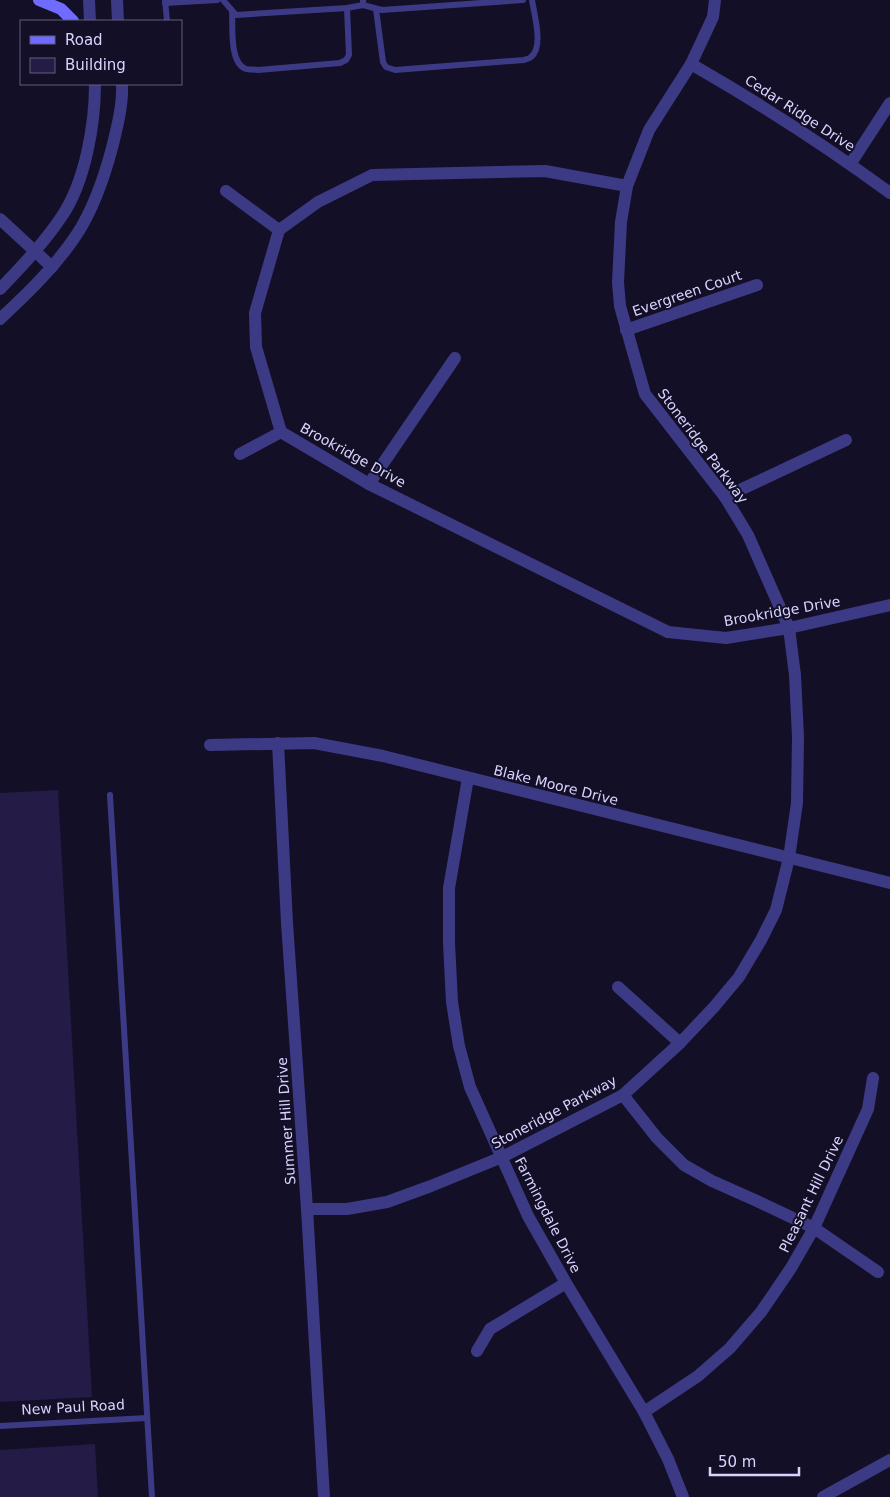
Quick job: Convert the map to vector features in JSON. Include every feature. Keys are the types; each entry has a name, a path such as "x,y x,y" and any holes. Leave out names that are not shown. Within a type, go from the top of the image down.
{"main road":[{"path":"39,0 61,9 72,20"}],"street":[{"path":"88,0 90,20"},
{"path":"117,0 118,20"},
{"name":"Stoneridge Parkway","path":"307,1209 347,1209 387,1202 502,1158 623,1095 680,1043 738,977 761,940 776,910 789,858 797,803 798,738 795,675 789,628 748,535 725,496 645,394 620,306 618,282 621,222 627,186 649,130 691,64 713,17 715,0"},
{"name":"Cedar Ridge Drive","path":"691,64 733,88 890,192"},
{"path":"0,289 35,252 63,215 77,185 90,138 95,85"},
{"path":"0,319 52,267 78,232 99,190 107,167 115,136 122,85"},
{"path":"850,164 890,104"},
{"path":"226,191 279,230 318,202 372,175 544,171 627,186"},
{"path":"0,219 52,267"},
{"name":"Brookridge Drive","path":"279,230 255,313 256,346 281,432 369,484 668,632 726,638 789,628 890,605"},
{"name":"Evergreen Court","path":"626,330 757,285"},
{"path":"369,484 455,358"},
{"path":"240,454 281,432"},
{"path":"725,496 846,440"},
{"name":"Summer Hill Drive","path":"278,743 287,923 307,1209 324,1497"},
{"name":"Blake Moore Drive","path":"210,745 314,743 382,756 890,883"},
{"name":"Farmingdale Drive","path":"468,778 449,888 448,943 452,1002 459,1046 470,1087 528,1216 644,1412 668,1459 683,1497"},
{"path":"618,987 680,1043"},
{"name":"Pleasant Hill Drive","path":"644,1412 698,1376 730,1348 761,1312 791,1268 814,1228 868,1109 873,1078"},
{"path":"623,1095 657,1138 684,1165 712,1181 757,1200 814,1228 878,1272"},
{"path":"477,1351 490,1329 566,1283"},
{"path":"823,1497 890,1460"}],"lane":[{"path":"167,20 165,1 217,0"},
{"path":"223,0 236,15 347,8 363,3 376,9 392,10 523,0"},
{"path":"376,9 383,62 386,67 395,70 524,60 532,56 537,49 538,34 532,0"},
{"path":"232,11 236,60 240,66 246,69 258,70 340,63 346,60 349,55 347,8"},
{"path":"110,795 152,1497"},
{"name":"New Paul Road","path":"0,1426 147,1418"}],"building":[{"path":"58,790 92,1397 0,1402 0,793"},
{"path":"95,1444 98,1497 0,1497 0,1450"}]}
